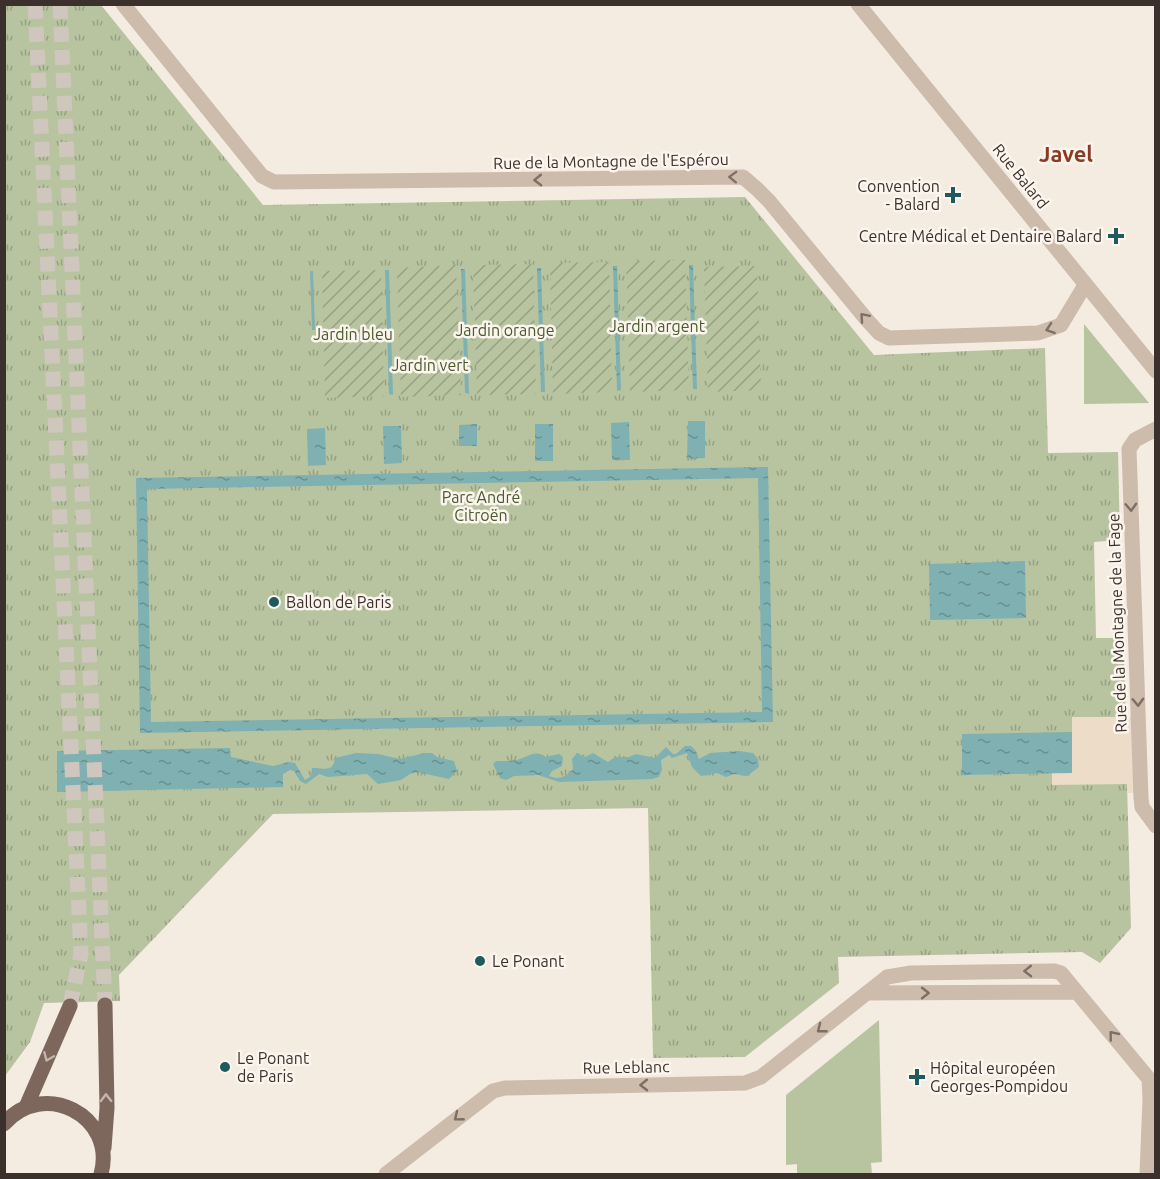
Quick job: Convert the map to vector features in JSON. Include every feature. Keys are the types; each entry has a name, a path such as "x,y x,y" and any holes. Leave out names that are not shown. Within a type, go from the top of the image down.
{"main road":[{"path":"102,1169 107,1108 105,1005"},
{"path":"26,1107 70,1006"},
{"path":"4,1124 26,1107 43,1103 62,1105 78,1112 91,1124 100,1139 102,1169"}],"street":[{"name":"Rue de la Montagne de l'Espérou","path":"123,4 262,176 274,182 743,177 769,201 867,320 879,333 889,338 1038,333 1050,330 1061,325 1085,285"},
{"name":"Rue Balard","path":"858,4 1155,371"},
{"name":"Rue de la Montagne de la Fage","path":"1155,429 1135,440 1129,449 1141,798 1142,807 1155,826"},
{"name":"Rue Leblanc","path":"386,1174 493,1091 505,1088 745,1083 758,1079 887,977 911,973 1054,971 1061,972 1149,1079 1147,1174"}],"green space":[{"name":"Parc André Citroën","path":"5,5 101,5 263,205 745,197 874,355 1045,348 1048,453 1118,452 1120,540 1094,542 1096,638 1123,638 1126,717 1072,717 1072,773 1052,773 1052,784 1127,784 1131,928 1100,963 1082,952 838,957 839,983 745,1057 653,1058 648,808 273,814 119,975 120,1001 44,1003 30,1042 5,1076"},
{"name":"Jardin argent","path":"685,260 689,390 630,392 626,261"},
{"path":"609,262 612,392 553,394 550,263"},
{"name":"Jardin orange","path":"533,264 536,394 477,395 473,265"},
{"name":"Jardin vert","path":"456,265 461,395 401,397 397,268"},
{"path":"757,266 761,390 708,392 704,267"},
{"name":"Jardin bleu","path":"381,270 384,396 325,398 322,271"},
{"path":"1084,324 1149,403 1084,404"},
{"path":"879,1020 882,1162 871,1163 872,1174 797,1174 797,1164 786,1165 786,1095"}],"shaded area":[{"path":"1072,717 1134,717 1135,793 1127,793 1127,784 1052,785 1052,773 1072,772"}],"water":[{"path":"689,265 693,265 697,389 693,389"},
{"path":"613,266 617,266 621,390 617,391"},
{"path":"537,268 541,268 545,392 541,392"},
{"path":"461,269 465,269 469,394 465,393"},
{"path":"385,270 389,270 393,395 389,394"},
{"path":"310,271 313,271 315,330 312,330"},
{"path":"688,421 705,421 705,458 687,459"},
{"path":"629,422 630,460 612,460 611,423"},
{"path":"477,424 477,446 459,446 459,425"},
{"path":"535,424 553,424 553,461 535,461"},
{"path":"383,426 401,426 402,463 384,464"},
{"path":"325,428 326,465 308,466 307,429"},
{"path":"768,467 773,722 140,733 136,478","holes":["758,478 762,712 151,722 147,489"]},
{"path":"1025,561 1026,618 930,620 929,564"},
{"path":"1072,732 1072,773 962,775 962,734"},
{"path":"685,746 693,747 699,759 710,753 739,751 753,753 758,759 759,767 747,776 734,774 726,777 717,773 701,776 692,767 687,753 672,758 669,755 661,760 662,770 659,777 652,779 559,782 538,775 514,776 506,780 500,778 493,764 496,761 517,760 535,754 546,757 559,754 563,757 562,766 552,771 549,776 559,778 573,769 572,759 577,753 585,757 593,753 608,762 615,757 629,757 636,754 655,758 666,747 676,754"},
{"path":"230,748 231,757 273,766 289,762 295,763 305,780 311,776 312,768 330,768 335,758 356,753 378,754 400,759 432,753 437,757 454,761 457,771 449,779 417,772 401,780 378,784 367,774 328,777 319,774 306,784 300,781 294,771 290,770 283,774 283,787 57,792 57,751"}],"tunnel":[{"path":"35,4 81,954 70,1006"},
{"path":"60,4 105,1005"}],"place":[{"name":"Convention - Balard","path":"953,195"},
{"name":"Centre Médical et Dentaire Balard","path":"1116,236"},
{"name":"Ballon de Paris","path":"274,602"},
{"name":"Le Ponant","path":"480,961"},
{"name":"Le Ponant de Paris","path":"225,1067"},
{"name":"Hôpital européen Georges-Pompidou","path":"917,1077"}],"district":[{"name":"Javel","path":"1066,154"}]}
